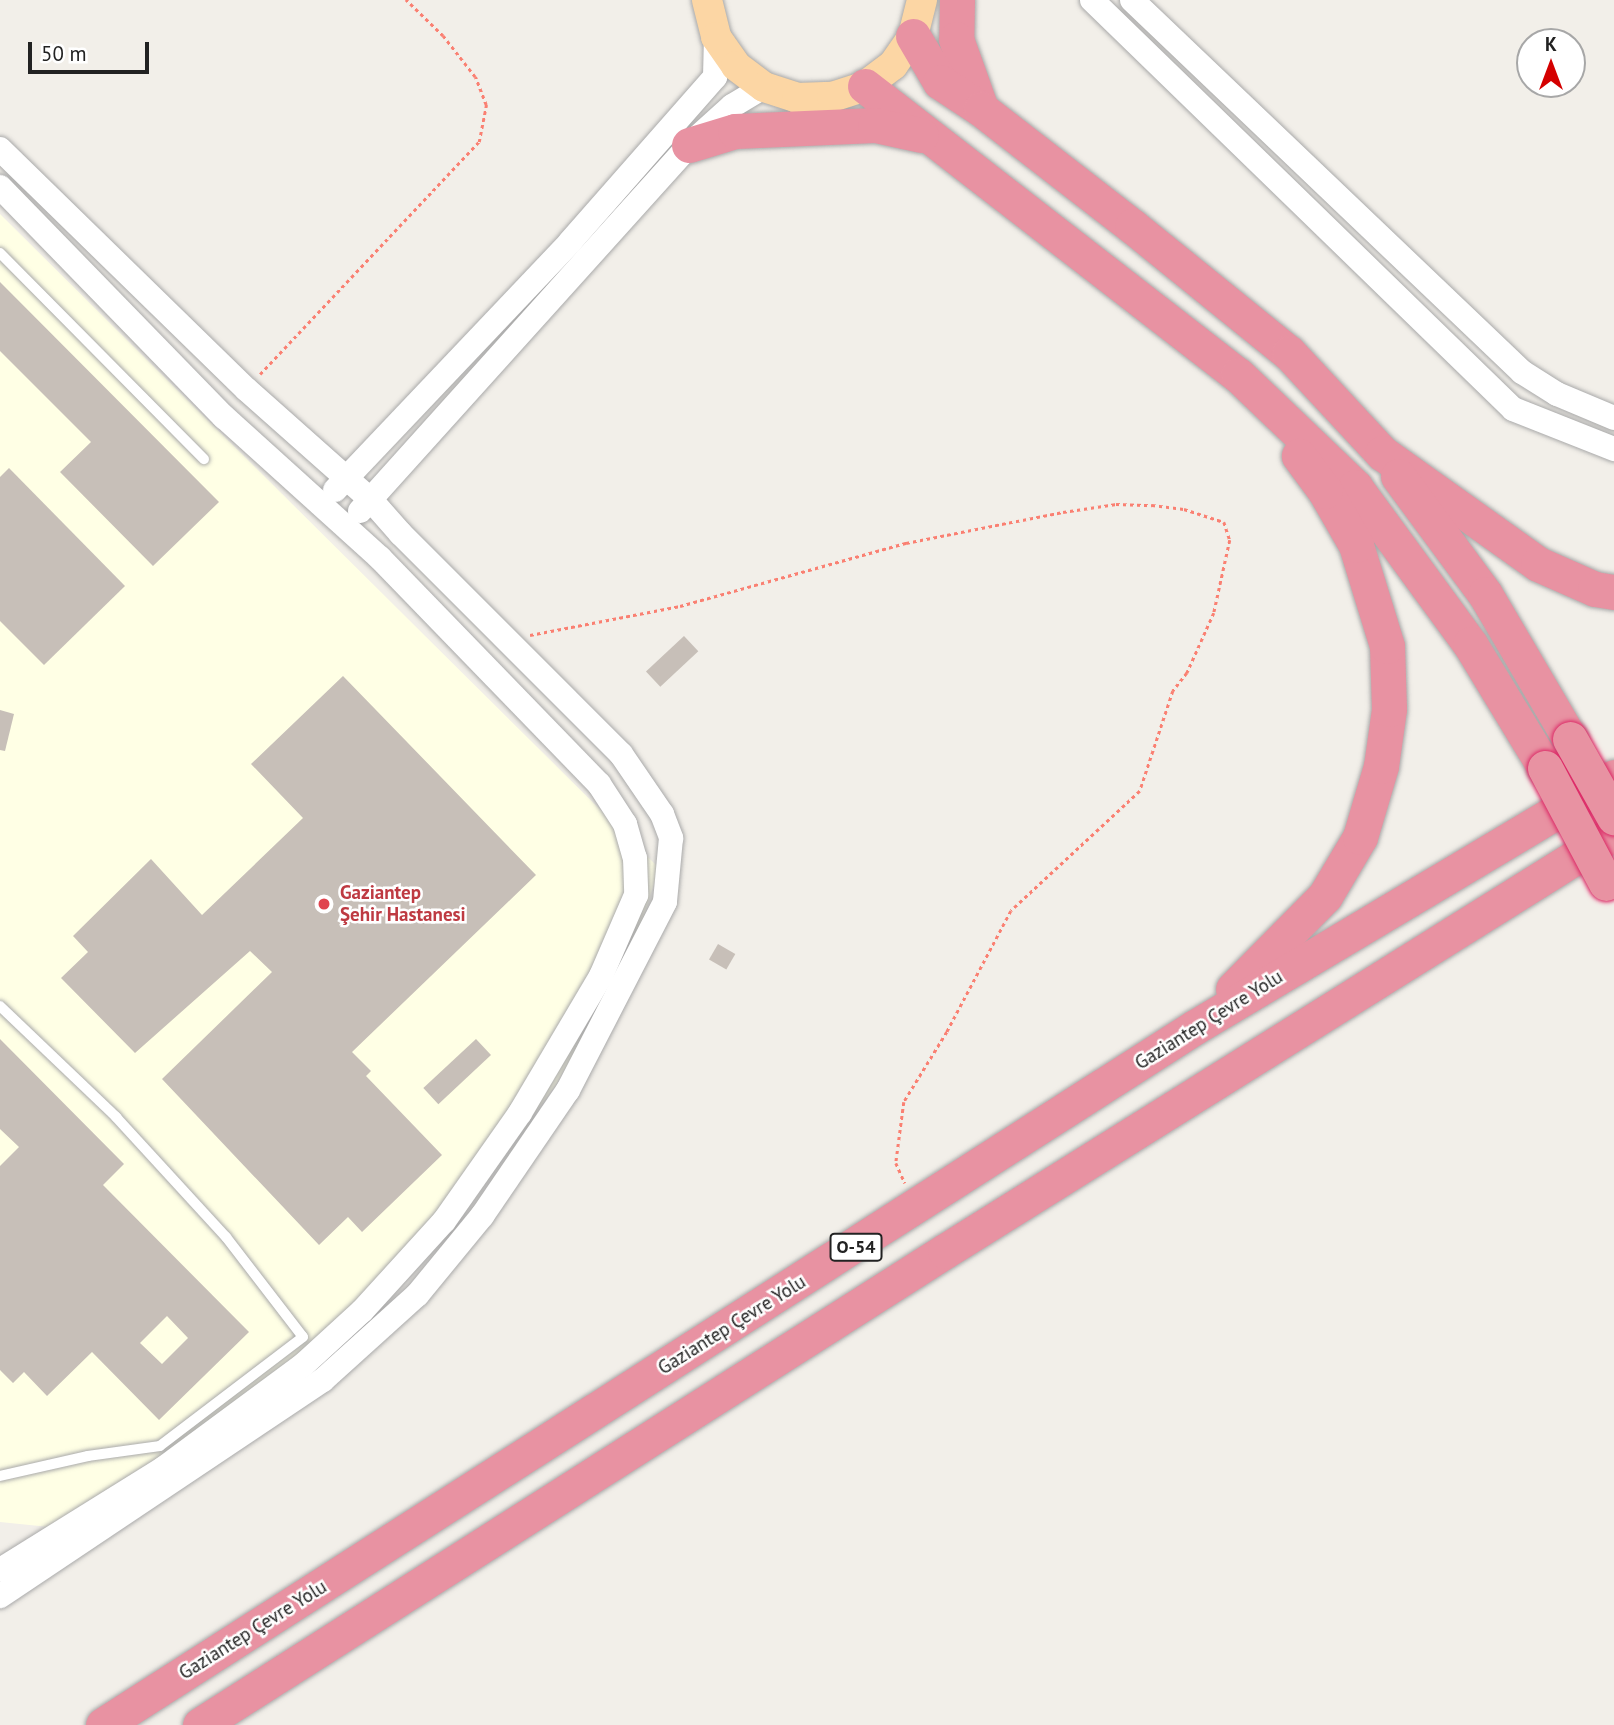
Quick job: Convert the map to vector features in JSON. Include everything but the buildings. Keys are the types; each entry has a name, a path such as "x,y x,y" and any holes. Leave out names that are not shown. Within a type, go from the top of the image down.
{"highway":[{"path":"957,0 956,39 981,109"},
{"path":"913,36 940,82 981,109 1289,353 1381,453 1485,594 1614,817"},
{"path":"865,86 1238,375 1355,487 1470,644 1545,768 1610,890"},
{"path":"690,145 735,131 875,125 934,138"},
{"path":"1195,1027 1325,897 1360,836 1381,766 1389,709 1387,646 1356,545 1325,491 1238,375"},
{"path":"1381,453 1538,564 1595,589 1614,592"},
{"name":"Gaziantep Çevre Yolu","path":"103,1725 917,1208 1195,1027 1614,777"},
{"name":"O-54","path":"200,1725 933,1259 1614,833"}],"main road":[{"path":"707,0 716,37 736,66 764,87 797,98 832,97 865,86 893,65 913,36 922,0"}],"street":[{"path":"1092,0 1513,409 1614,449"},
{"path":"1132,0 1522,372 1557,394 1614,418"},
{"path":"324,504 345,477 570,242 715,77 716,37"},
{"path":"346,526 690,145 732,106 764,87"},
{"path":"0,149 246,389 371,500 401,534 621,754 662,814 671,838 665,902 568,1090 482,1216 417,1295 324,1380 0,1596"},
{"path":"0,187 224,416 324,504 599,784 625,824 635,858 636,895 601,976 520,1113 444,1222 362,1311 303,1365 164,1468 0,1570"}],"lane":[{"path":"0,253 204,459"},
{"path":"0,1006 116,1117 226,1237 303,1337 160,1446 88,1456 0,1476"}],"path":[{"path":"246,389 479,142 486,105 475,76 443,36 406,0"},
{"path":"506,639 680,606 906,543 1063,512 1115,504 1152,505 1184,509 1224,523 1230,540 1214,613 1187,673 1172,691 1140,791 1011,911 929,1065 904,1102 896,1163 917,1208"}],"shaded area":[{"name":"Gaziantep Şehir Hastanesi","path":"0,214 659,868 636,940 583,1038 555,1086 495,1166 316,1364 69,1529 0,1522"}],"place":[{"name":"Gaziantep Şehir Hastanesi","path":"324,904"}]}
